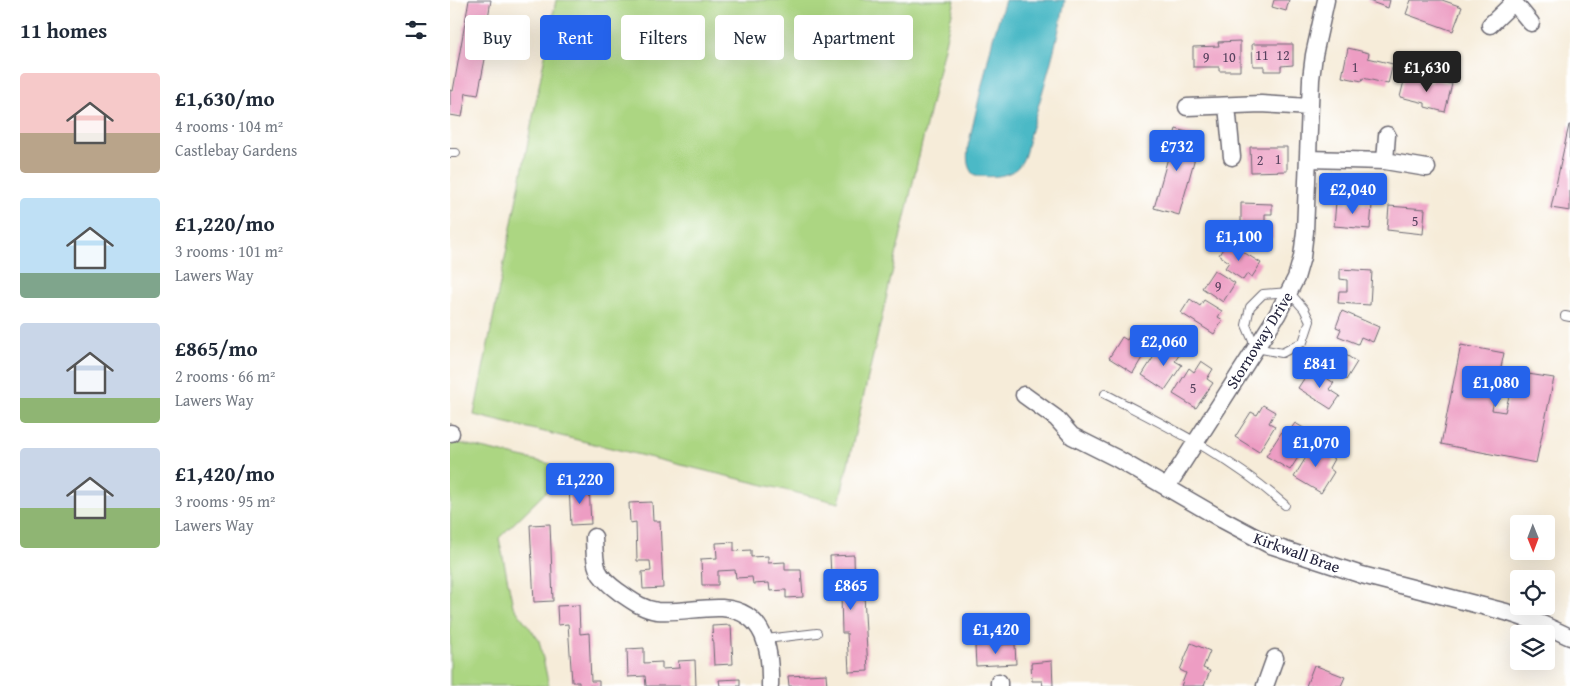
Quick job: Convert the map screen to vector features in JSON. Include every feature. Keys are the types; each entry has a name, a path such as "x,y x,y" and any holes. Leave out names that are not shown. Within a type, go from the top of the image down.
{"street":[{"name":"Stornoway Drive","path":"1166,487 1277,315 1296,278 1302,257 1305,232 1314,54 1326,0"},
{"path":"1490,25 1513,1 1531,23"},
{"path":"1187,107 1260,104 1310,107"},
{"path":"1227,106 1232,157"},
{"path":"1385,162 1387,135"},
{"path":"1308,159 1385,162 1427,168"},
{"name":"Kirkwall Brae","path":"1024,395 1056,418 1072,436 1270,545 1362,575 1506,612 1542,624 1570,637"},
{"path":"594,537 595,566 607,583 636,604 656,611 723,608 751,620 766,639 770,654 770,686"},
{"path":"1265,686 1275,658"}],"lane":[{"path":"1289,292 1304,308 1310,321 1303,342 1282,353 1256,348 1246,325 1250,306 1263,294 1289,292"},
{"path":"1105,394 1196,440 1262,485 1285,505"},
{"path":"766,639 817,633"}],"green space":[{"path":"556,0 955,0 839,503 474,415 544,60 611,60 611,15 553,15"},
{"path":"450,441 551,464 556,482 499,538 513,606 539,640 549,686 450,686"}],"water":[{"path":"1005,0 1065,0 1050,66 1021,163 1014,171 1004,175 975,176 967,159 968,146 993,38"}],"building":[{"path":"469,0 491,0 488,15 466,15"},
{"path":"1274,0 1289,0 1286,11 1272,7"},
{"path":"1366,0 1390,0 1388,8"},
{"path":"1411,0 1442,0 1462,7 1453,31 1406,14"},
{"path":"465,23 465,60 485,60 478,95 466,93 462,117 450,115 450,90 453,91"},
{"path":"1240,41 1240,71 1219,71 1219,67 1193,67 1193,47 1219,46 1218,42"},
{"path":"1252,44 1293,44 1293,65 1281,66 1281,71 1264,71 1264,66 1253,66"},
{"path":"1348,48 1369,53 1368,58 1393,64 1388,84 1363,78 1362,81 1342,77"},
{"path":"1405,77 1431,83 1432,79 1452,84 1445,112 1425,107 1425,103 1400,97"},
{"path":"1570,125 1570,211 1551,208"},
{"path":"1176,129 1201,136 1179,215 1154,208"},
{"path":"1250,147 1287,147 1287,171 1251,172"},
{"path":"1336,202 1372,205 1370,229 1334,226"},
{"path":"1241,203 1272,204 1272,214 1265,214 1265,226 1273,226 1273,238 1241,237"},
{"path":"1389,206 1425,209 1423,234 1387,230"},
{"path":"1227,242 1261,263 1252,277 1247,274 1243,280 1225,268 1229,262 1219,255"},
{"path":"1340,269 1372,271 1370,305 1338,303 1339,291 1347,291 1347,280 1340,279"},
{"path":"1214,270 1235,283 1223,302 1202,288"},
{"path":"1190,299 1200,306 1204,300 1222,311 1218,317 1223,320 1214,334 1181,313"},
{"path":"1342,311 1379,327 1373,342 1361,337 1358,344 1338,336 1341,329 1336,327"},
{"path":"1134,329 1146,337 1140,347 1146,351 1133,373 1109,358 1122,337 1127,340"},
{"path":"1170,343 1182,351 1175,361 1182,365 1165,390 1142,375 1158,350 1163,353"},
{"path":"1461,345 1504,353 1492,410 1505,412 1515,372 1554,378 1536,463 1441,444"},
{"path":"1335,348 1357,362 1346,380 1324,367"},
{"path":"1201,361 1213,369 1207,379 1213,383 1196,408 1173,394 1189,368 1194,372"},
{"path":"1316,371 1334,383 1329,389 1340,396 1331,409 1298,388 1307,374 1312,377"},
{"path":"1263,405 1275,412 1269,423 1275,426 1259,452 1235,437 1251,412 1257,415"},
{"path":"1295,423 1307,430 1300,441 1306,445 1290,470 1266,456 1283,430 1288,433"},
{"path":"1316,441 1327,448 1324,452 1334,459 1329,468 1334,472 1321,493 1294,477"},
{"path":"589,485 591,524 571,525 569,486"},
{"path":"652,502 653,521 660,521 663,588 643,589 642,572 651,571 650,561 637,561 636,522 630,523 629,503"},
{"path":"550,524 553,601 534,602 530,525"},
{"path":"734,542 734,551 751,550 751,557 768,556 768,563 785,562 785,570 801,570 803,597 786,598 786,590 770,591 769,583 753,584 752,577 736,578 735,570 718,571 718,585 702,585 701,559 717,558 716,543"},
{"path":"854,555 855,594 864,594 868,671 849,672 847,633 842,633 841,595 832,595 830,556"},
{"path":"579,605 580,634 589,633 591,681 599,681 599,686 579,686 579,682 572,682 568,624 558,625 557,606"},
{"path":"731,625 733,664 714,665 712,626"},
{"path":"1191,643 1210,651 1203,668 1210,671 1204,686 1181,686 1186,673 1180,670"},
{"path":"1015,644 1016,664 976,666 975,646"},
{"path":"644,648 644,663 662,662 662,669 679,668 678,661 695,660 696,686 646,686 645,676 628,677 627,649"},
{"path":"1052,661 1053,686 1043,686 1042,681 1032,681 1031,663"},
{"path":"1314,665 1345,677 1341,686 1306,686"},
{"path":"826,674 827,686 789,686 788,676"},
{"path":"740,679 740,686 720,686 719,680"}]}
